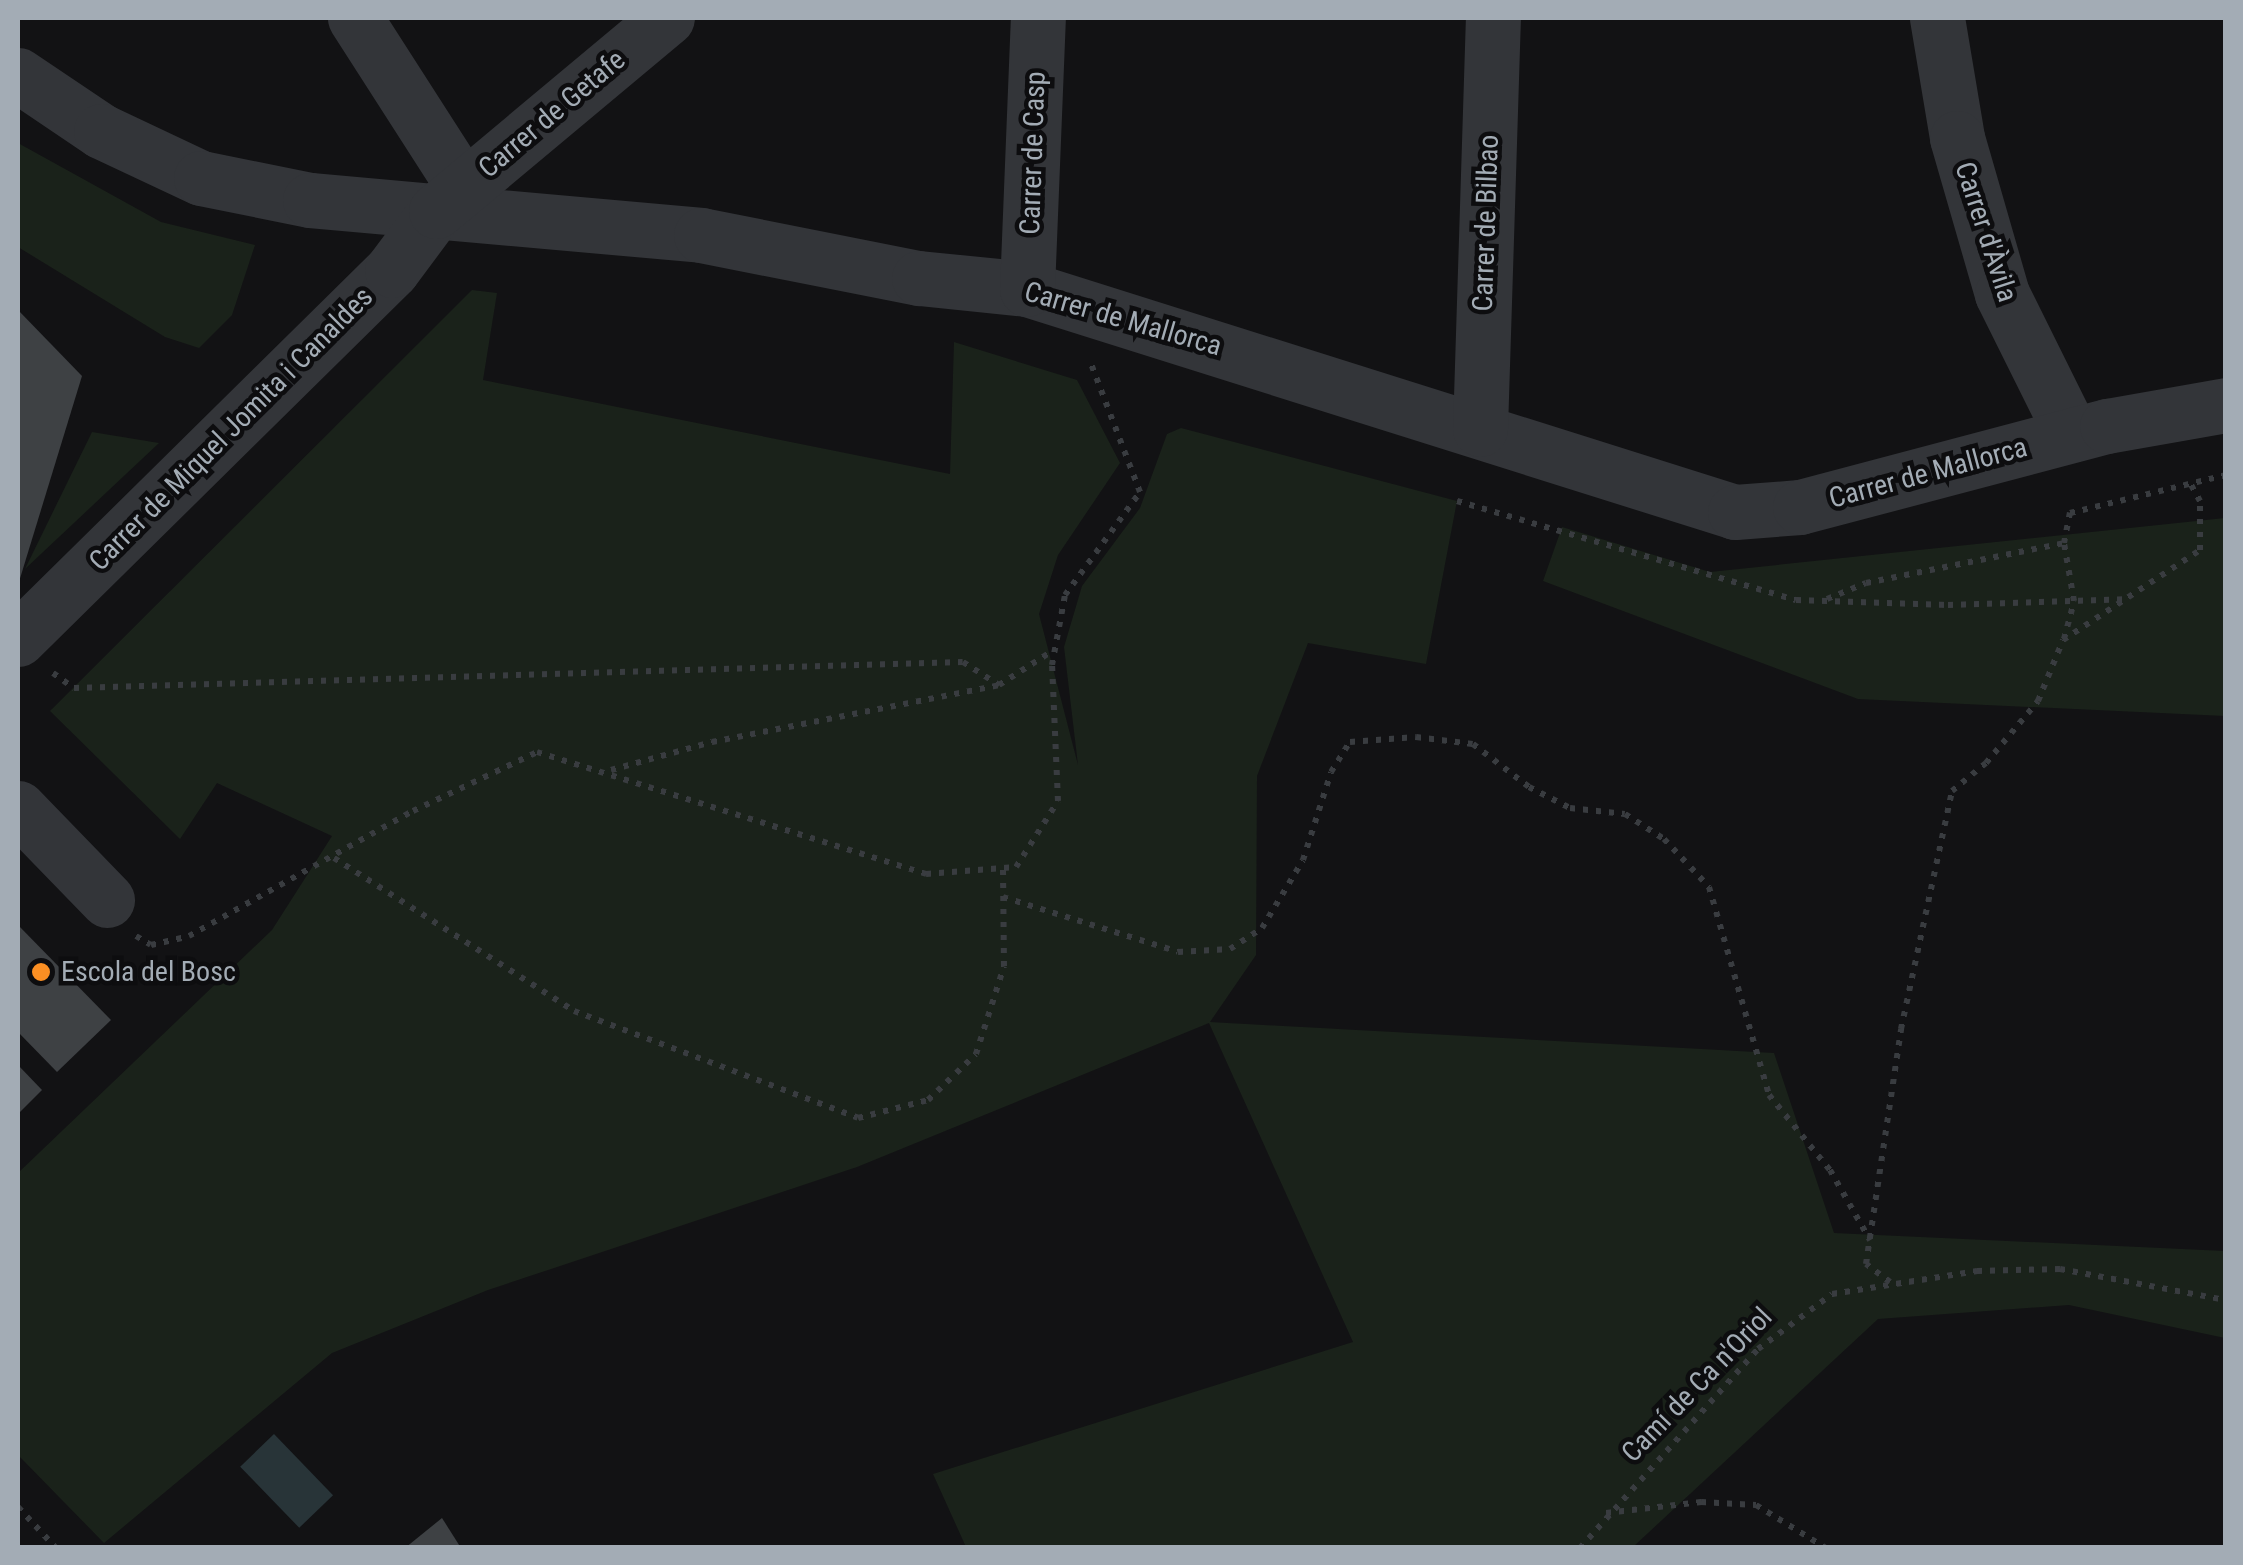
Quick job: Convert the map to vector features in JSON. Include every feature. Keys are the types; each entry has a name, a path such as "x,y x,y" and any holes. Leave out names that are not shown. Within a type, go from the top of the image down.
{"street":[{"path":"355,18 450,200"},
{"name":"Carrer de Getafe","path":"450,200 668,18"},
{"name":"Carrer de Casp","path":"1027,289 1038,18"},
{"name":"Carrer de Bilbao","path":"1480,428 1493,18"},
{"name":"Carrer d'Àvila","path":"1937,18 1956,138 2002,294 2072,435"},
{"name":"Carrer de Mallorca","path":"18,75 101,131 201,178 310,200 450,200 701,235 920,278 1027,289 1480,428 1734,512 1800,507 2072,435 2226,404"},
{"name":"Carrer de Miquel Jomita i Canaldes","path":"31,653 392,270 450,200"},
{"path":"18,808 107,900"}],"path":[{"path":"107,900 126,930 151,945 189,936 537,752 610,771 926,874 1016,867 1058,801 1055,650 1065,596 1140,492 1123,436 1079,345"},
{"path":"1890,1282 1866,1264 1900,1029 1952,791 1986,762 2038,700 2074,601 2064,542 2070,513 2226,475"},
{"path":"2063,640 2200,550 2200,501 2190,481"},
{"path":"1457,502 1796,600 2126,599"},
{"path":"1824,600 1866,582 2064,542"},
{"path":"610,771 712,742 999,685 1055,650"},
{"path":"31,653 74,688 963,662 999,685"},
{"path":"1003,897 1178,952 1230,949 1262,928 1302,860 1331,772 1350,742 1416,737 1474,744 1529,787 1570,808 1626,814 1664,839 1709,887 1770,1095 1830,1170 1870,1240"},
{"path":"334,858 574,1011 769,1079 858,1118 928,1100 976,1054 1004,966 1003,868"},
{"name":"Camí de Ca n'Oriol","path":"1580,1548 1605,1513 1803,1310 1832,1294 1890,1282 2060,1269 2226,1300"},
{"path":"1605,1513 1701,1502 1756,1505 1826,1548"},
{"path":"18,1508 56,1548"}],"shaded area":[{"path":"18,143 161,222 255,245 232,315 199,348 165,337 18,247"},
{"path":"472,290 497,293 483,380 950,474 954,342 1077,380 1120,463 1058,555 1039,614 1078,765 1064,647 1082,586 1140,508 1167,434 1181,428 1457,501 1426,664 1308,643 1257,776 1256,955 1210,1022 1774,1053 1834,1233 2225,1251 2225,1338 2069,1305 1878,1319 1633,1547 966,1547 933,1474 1353,1342 1209,1023 857,1167 488,1290 332,1353 104,1543 18,1455 18,1173 272,930 332,836 217,783 180,839 50,711"},
{"path":"92,432 159,443 25,569"},
{"path":"2225,518 2225,716 1858,699 1543,581 1562,527 1710,572"},
{"path":"274,1434 333,1495 299,1528 240,1467"}],"building":[{"path":"18,310 82,376 18,585"},
{"name":"Escola del Bosc","path":"18,925 111,1020 57,1072 18,1032"},
{"path":"18,1065 42,1090 18,1114"},
{"path":"442,1518 461,1548 405,1548"}],"place":[{"name":"Escola del Bosc","path":"41,972"}]}
